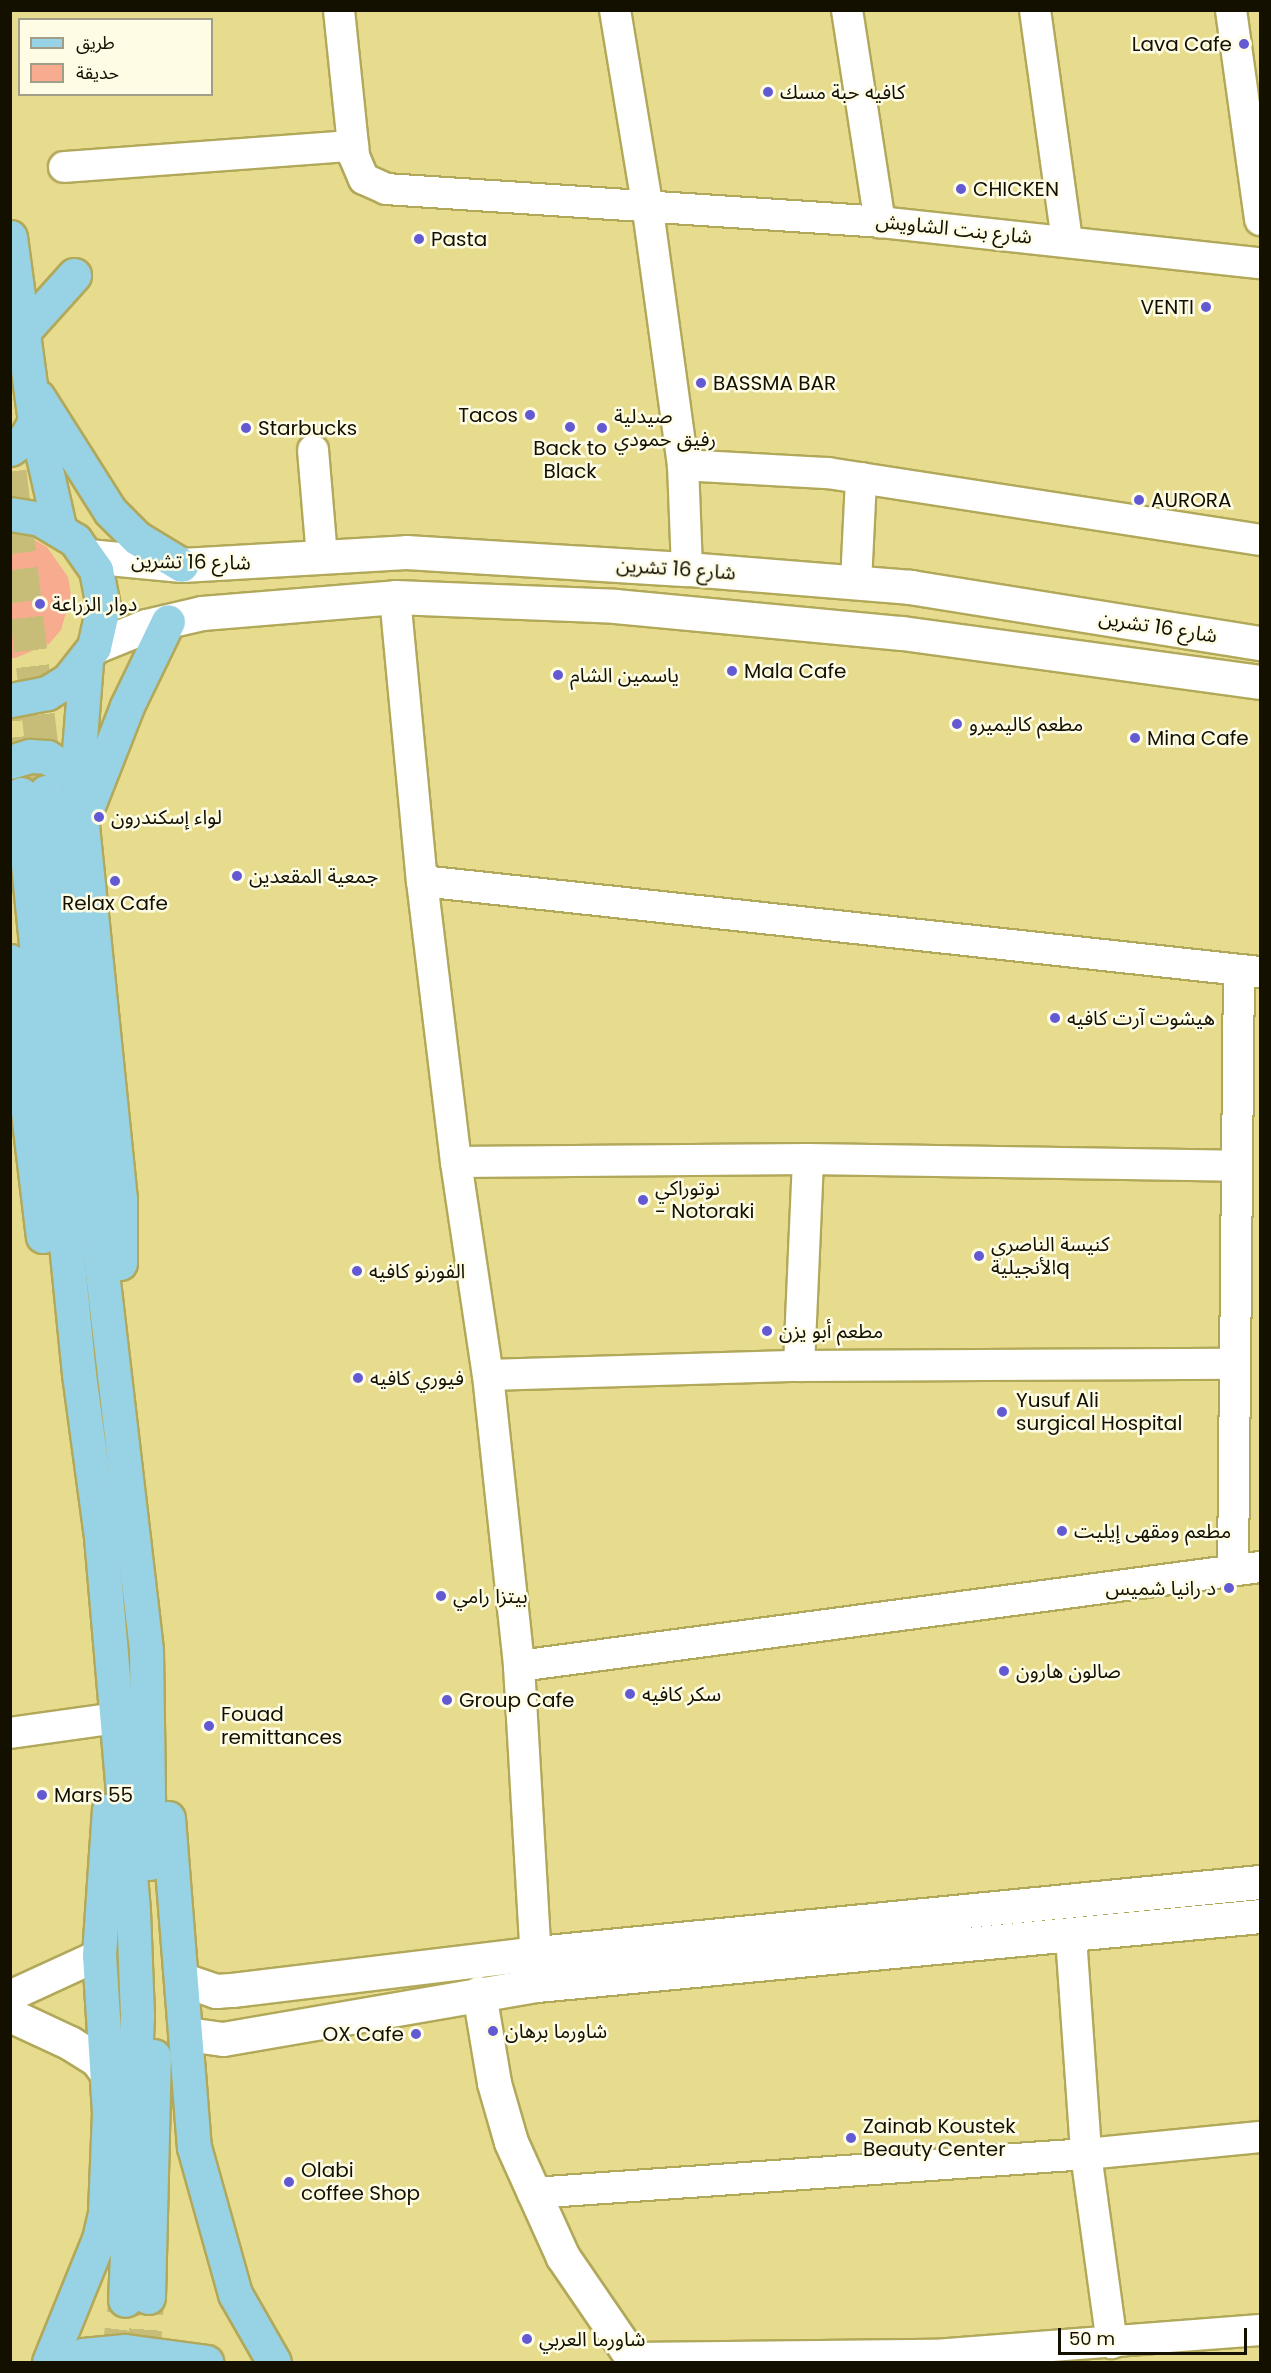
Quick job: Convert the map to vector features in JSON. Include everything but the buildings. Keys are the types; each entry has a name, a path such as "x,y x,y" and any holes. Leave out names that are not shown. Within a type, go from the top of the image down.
{"main road":[{"path":"10,237 35,421 59,527"},
{"path":"22,333 74,275"},
{"path":"30,384 110,511 137,538 182,565"},
{"path":"10,448 25,439 35,421"},
{"path":"10,514 40,519 59,527 88,556 101,586 103,607 90,655 76,776 120,1198 122,1243 109,1311"},
{"path":"82,823 127,706 168,621"},
{"path":"10,700 47,693 68,680 90,655"},
{"path":"10,762 30,756 47,757 76,776"},
{"path":"34,793 109,1311 146,1650 154,1994 137,2299 137,2015 133,1911 101,1537 79,1374 34,793"},
{"path":"10,960 52,1297 79,1374"},
{"path":"146,1650 160,1710 184,1980 188,2097 194,2147 220,2248 235,2294 274,2362"},
{"path":"49,2362 99,2240 105,2212 107,2074 99,1955 117,1718"},
{"path":"66,2362 83,2355 125,2351 206,2362"}],"street":[{"name":"شارع بنت الشاويش","path":"339,10 353,146 364,179 386,189 647,203 880,222 1067,240 1260,263"},
{"path":"615,10 647,203 683,465 687,569"},
{"path":"847,10 880,222"},
{"path":"1035,10 1067,240"},
{"path":"1231,10 1260,220"},
{"path":"64,167 353,146"},
{"path":"314,450 322,558"},
{"path":"683,465 861,478 1260,540"},
{"path":"856,582 861,478"},
{"name":"شارع 16 تشرين","path":"88,556 182,565 406,552 453,553 687,569 910,587 1260,644"},
{"path":"902,633 910,587"},
{"path":"395,597 422,881 456,1162 488,1375 519,1666 537,1953 537,1985"},
{"name":"شارع 16 تشرين","path":"90,655 168,621 202,613 395,597 615,606 902,633 1260,682"},
{"path":"422,881 1250,971 1237,1166 1235,1364 1247,1569 519,1666"},
{"path":"456,1162 808,1159 1237,1166"},
{"path":"799,1366 808,1159"},
{"path":"488,1375 799,1366 1235,1364"},
{"path":"10,1733 117,1718"},
{"path":"184,1980 216,1991 232,1990 537,1953 1260,1882"},
{"path":"186,2034 224,2039 479,1993 537,1985 1071,1937 1260,1916"},
{"path":"1071,1937 1086,2154 1113,2343"},
{"path":"10,1996 99,1955"},
{"path":"479,1993 494,2083 511,2142 563,2258 634,2360 932,2359 1260,2330"},
{"path":"10,2015 70,2043 97,2060 107,2074"},
{"path":"533,2193 1086,2154 1260,2137"}],"green space":[{"name":"دوار الزراعة","path":"11,534 31,538 47,547 68,577 71,595 61,630 49,644 15,658 10,658"}],"tunnel":[{"path":"10,471 46,784"},
{"path":"10,688 21,794"},
{"path":"143,2362 148,2297"},
{"path":"117,2362 125,2300"}],"place":[{"name":"Lava Cafe","path":"1244,44"},
{"name":"كافيه حبة مسك","path":"768,92"},
{"name":"CHICKEN","path":"961,189"},
{"name":"Pasta","path":"419,239"},
{"name":"VENTI","path":"1206,307"},
{"name":"BASSMA BAR","path":"701,383"},
{"name":"Tacos","path":"530,415"},
{"name":"Back to Black","path":"570,427"},
{"name":"Starbucks","path":"246,428"},
{"name":"صيدلية رفيق حمودي","path":"602,428"},
{"name":"AURORA","path":"1139,500"},
{"name":"دوار الزراعة","path":"40,604"},
{"name":"Mala Cafe","path":"732,671"},
{"name":"ياسمين الشام","path":"558,675"},
{"name":"مطعم كاليميرو","path":"957,724"},
{"name":"Mina Cafe","path":"1135,738"},
{"name":"لواء إسكندرون","path":"99,817"},
{"name":"جمعية المقعدين","path":"237,876"},
{"name":"Relax Cafe","path":"115,881"},
{"name":"هيشوت آرت كافيه","path":"1055,1018"},
{"name":"نوتوراكي - Notoraki","path":"643,1200"},
{"name":"كنيسة الناصري الأنجيليةq","path":"979,1256"},
{"name":"الفورنو كافيه","path":"357,1271"},
{"name":"مطعم أبو يزن","path":"767,1331"},
{"name":"فيوري كافيه","path":"358,1378"},
{"name":"Yusuf Ali surgical Hospital","path":"1002,1412"},
{"name":"مطعم ومقهى إيليت","path":"1062,1531"},
{"name":"د رانيا شميس","path":"1229,1588"},
{"name":"بيتزا رامي","path":"441,1596"},
{"name":"صالون هارون","path":"1004,1671"},
{"name":"سكر كافيه","path":"630,1694"},
{"name":"Group Cafe","path":"447,1700"},
{"name":"Fouad remittances","path":"209,1726"},
{"name":"Mars 55","path":"42,1795"},
{"name":"شاورما برهان","path":"493,2031"},
{"name":"OX Cafe","path":"416,2034"},
{"name":"Zainab Koustek Beauty Center","path":"851,2138"},
{"name":"Olabi coffee Shop","path":"289,2182"},
{"name":"شاورما العربي","path":"527,2339"}]}
